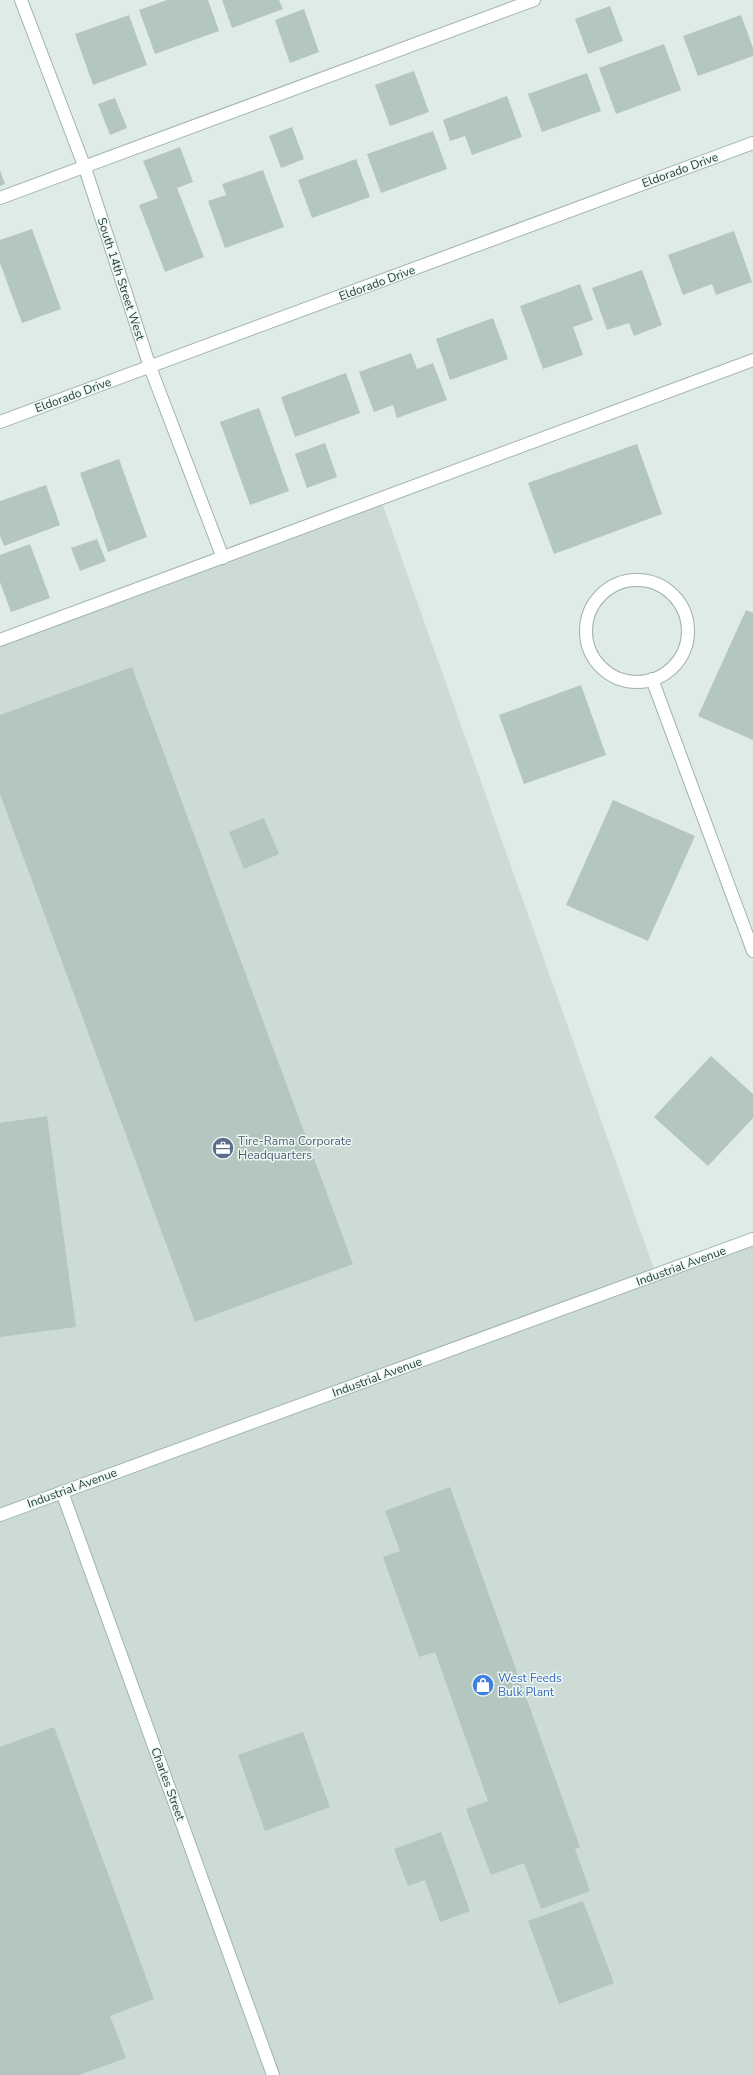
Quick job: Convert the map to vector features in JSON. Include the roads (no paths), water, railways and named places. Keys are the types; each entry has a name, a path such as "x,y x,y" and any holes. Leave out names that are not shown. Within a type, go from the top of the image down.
{"street":[{"name":"South 14th Street West","path":"21,0 85,168 150,367 223,558"},
{"path":"0,198 85,168 534,0"},
{"name":"Eldorado Drive","path":"0,422 753,143"},
{"path":"0,640 753,360"},
{"path":"632,580 649,581 665,588 678,600 686,616 689,633 685,650 677,664 664,675 652,680 633,682 616,678 603,670 592,657 587,642 587,620 590,609 600,595 615,585 632,580"},
{"path":"652,680 753,951"},
{"name":"Industrial Avenue","path":"0,1515 753,1239"},
{"name":"Charles Street","path":"62,1492 273,2075"}],"place":[{"name":"Tire-Rama Corporate Headquarters","path":"223,1148"},
{"name":"West Feeds Bulk Plant","path":"483,1685"}]}
